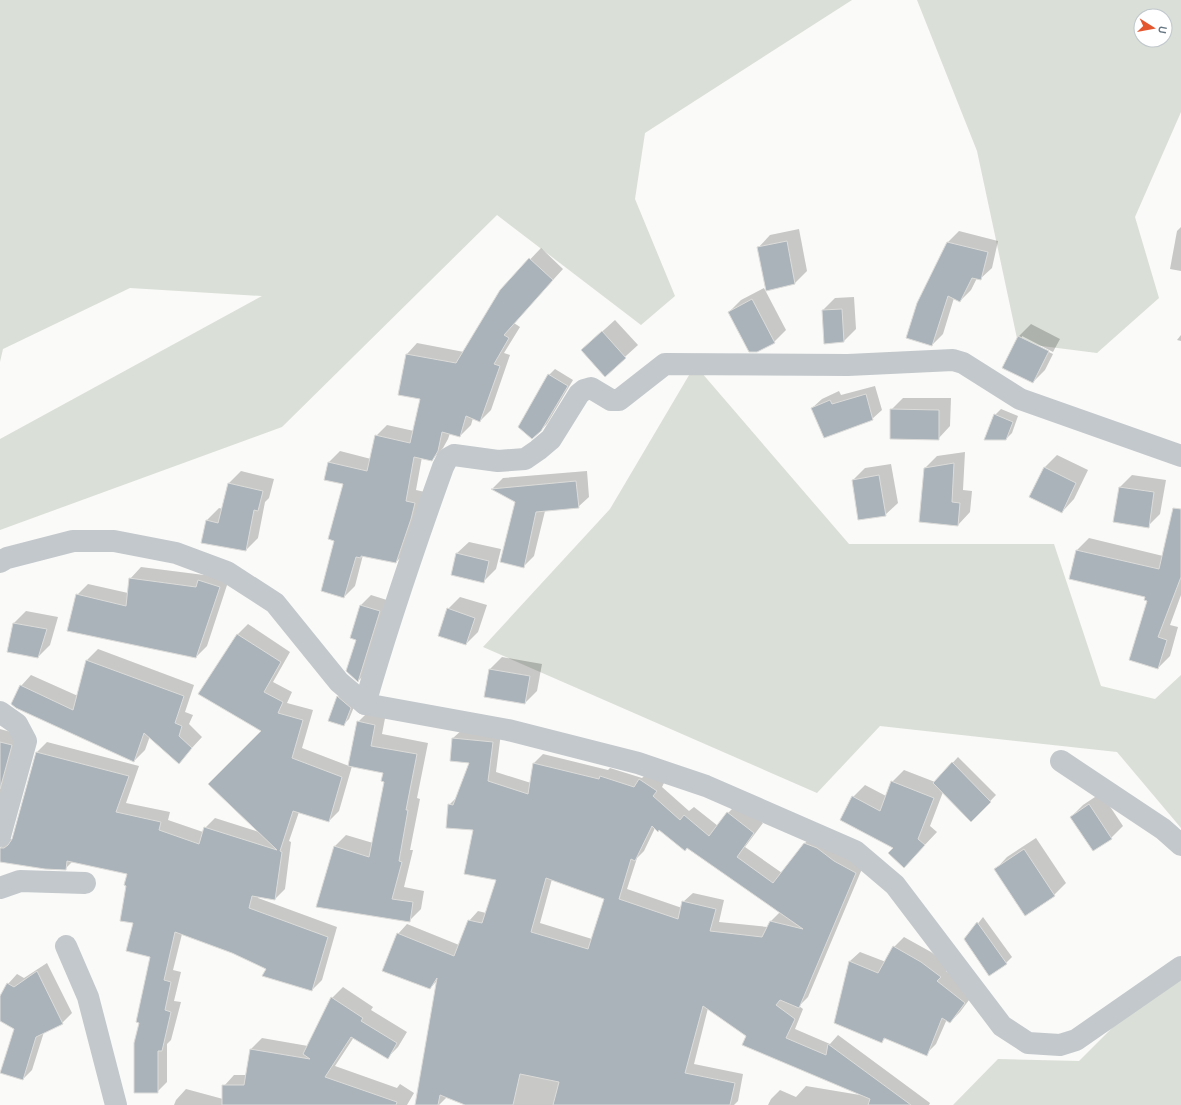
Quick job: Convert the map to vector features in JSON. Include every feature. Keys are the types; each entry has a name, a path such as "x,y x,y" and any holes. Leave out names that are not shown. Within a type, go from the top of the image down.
{"street":[{"path":"365,704 410,558 447,459 454,455 498,461 525,459 551,439 578,394 591,388 611,400 619,400 665,364 848,365 953,360 963,362 1020,399 1181,456"},
{"path":"0,562 7,558 73,541 114,541 176,553 227,572 275,603 338,682 365,704 508,730 638,763 706,786 855,851 895,885 1002,1026 1028,1043 1060,1045 1076,1040 1181,967"},
{"path":"0,712 17,724 26,741 0,836"},
{"path":"1061,761 1162,828 1181,845"},
{"path":"0,888 20,881 85,883"},
{"path":"66,946 88,997 116,1105"}],"shaded area":[{"path":"0,0 852,0 645,133 635,199 675,296 641,325 497,215 282,427 0,530 0,439 262,296 130,288 3,349 0,362"},
{"path":"917,0 1181,0 1181,112 1135,217 1159,298 1097,353 1018,343 977,151"},
{"path":"695,365 849,544 1054,544 1101,686 1155,699 1181,675 1181,828 1117,752 880,726 817,793 483,647 610,509"},
{"path":"1181,959 1181,1105 953,1105 998,1059 1079,1061"}],"building":[{"path":"787,241 795,284 766,291 757,247"},
{"path":"947,242 988,252 981,280 972,278 960,302 948,296 932,346 906,338 917,303"},
{"path":"529,258 553,280 504,335 509,338 494,364 500,366 480,422 466,416 460,437 442,432 438,451 432,461 414,457 406,501 415,503 396,563 361,556 361,558 356,557 344,598 321,591 334,541 328,539 343,484 324,480 328,462 367,471 375,435 410,443 420,399 398,395 406,354 456,363 500,290"},
{"path":"752,299 775,343 757,352 749,352 728,312"},
{"path":"842,309 844,342 824,344 822,310"},
{"path":"602,331 626,358 605,377 581,350"},
{"path":"1018,336 1049,351 1033,383 1002,368"},
{"path":"548,374 568,386 541,431 532,439 518,427"},
{"path":"866,394 873,420 824,438 811,408 830,400 832,404"},
{"path":"890,409 939,410 939,440 890,439"},
{"path":"994,414 1013,422 1006,440 984,440"},
{"path":"954,463 952,502 960,503 958,526 919,522 924,468"},
{"path":"1044,467 1076,483 1062,513 1029,497"},
{"path":"879,475 886,516 858,520 852,480"},
{"path":"576,481 579,508 536,512 524,568 500,562 515,502 491,489"},
{"path":"228,483 263,491 258,511 254,510 246,551 201,543 206,520 218,523"},
{"path":"1119,487 1154,492 1149,528 1113,522"},
{"path":"1173,508 1181,509 1181,577 1158,637 1167,640 1158,669 1129,660 1147,601 1144,600 1145,597 1069,579 1076,550 1159,569"},
{"path":"456,553 489,561 484,583 451,575"},
{"path":"129,578 196,587 198,580 220,587 196,658 67,631 76,594 126,606"},
{"path":"360,605 380,611 358,682 346,671 356,640 350,638"},
{"path":"447,608 475,618 466,645 438,636"},
{"path":"13,623 47,629 38,658 7,652"},
{"path":"237,634 281,662 264,692 283,702 278,713 303,720 292,758 342,777 329,822 293,811 280,851 282,852 275,900 252,896 249,908 328,937 312,991 262,976 266,969 232,953 175,932 164,980 171,982 165,1010 171,1012 162,1051 158,1051 158,1093 134,1093 134,1043 139,1023 136,1022 150,957 126,951 133,923 120,921 126,886 124,885 127,874 67,861 66,870 45,869 0,862 0,848 4,848 8,845 12,839 36,752 129,776 116,812 161,822 159,830 199,844 204,827 277,850 208,784 261,731 198,694"},
{"path":"86,660 184,696 175,723 182,726 179,736 192,748 179,764 144,733 134,762 16,708 11,704 20,685 73,710"},
{"path":"489,669 530,676 525,704 484,697"},
{"path":"337,696 351,708 344,726 328,721"},
{"path":"357,721 375,725 371,746 417,754 406,810 408,810 399,861 402,862 392,899 413,902 410,922 316,907 334,846 369,857 384,782 381,781 383,773 348,766"},
{"path":"452,738 493,742 488,781 528,794 533,763 599,779 600,776 634,787 639,779 657,791 653,796 680,820 684,815 709,836 727,812 754,833 737,857 773,883 804,843 817,848 834,861 856,873 799,1008 780,1000 776,1005 795,1019 786,1038 826,1055 828,1044 911,1105 868,1105 870,1099 742,1045 746,1036 703,1006 685,1073 735,1083 730,1105 553,1105 559,1082 520,1074 513,1105 465,1105 440,1095 438,1105 415,1105 437,978 430,989 382,971 397,933 454,956 468,920 482,923 496,880 464,874 473,830 446,828 448,804 453,805 469,763 450,761","holes":["652,826 685,851 687,848 803,929 770,921 762,937 710,931 716,909 682,901 678,919 619,899 631,859 635,861","546,878 604,899 588,949 531,932"]},
{"path":"0,742 12,745 0,789"},
{"path":"952,762 991,802 971,822 933,783"},
{"path":"891,781 934,798 918,839 925,845 904,868 888,853 893,848 840,820 852,796 880,811"},
{"path":"1089,804 1112,839 1093,851 1070,817"},
{"path":"1024,849 1055,896 1025,916 994,869"},
{"path":"977,922 1007,964 989,976 964,939"},
{"path":"893,946 921,962 941,977 937,981 965,1003 950,1023 942,1018 927,1056 884,1038 882,1043 834,1023 849,961 878,973"},
{"path":"37,971 63,1024 36,1037 23,1080 0,1073 14,1029 0,1021 0,996 7,983 14,987"},
{"path":"331,997 363,1018 361,1021 397,1043 388,1059 351,1037 325,1077 397,1102 396,1105 222,1105 222,1085 244,1085 250,1049 310,1059 303,1054"}]}
